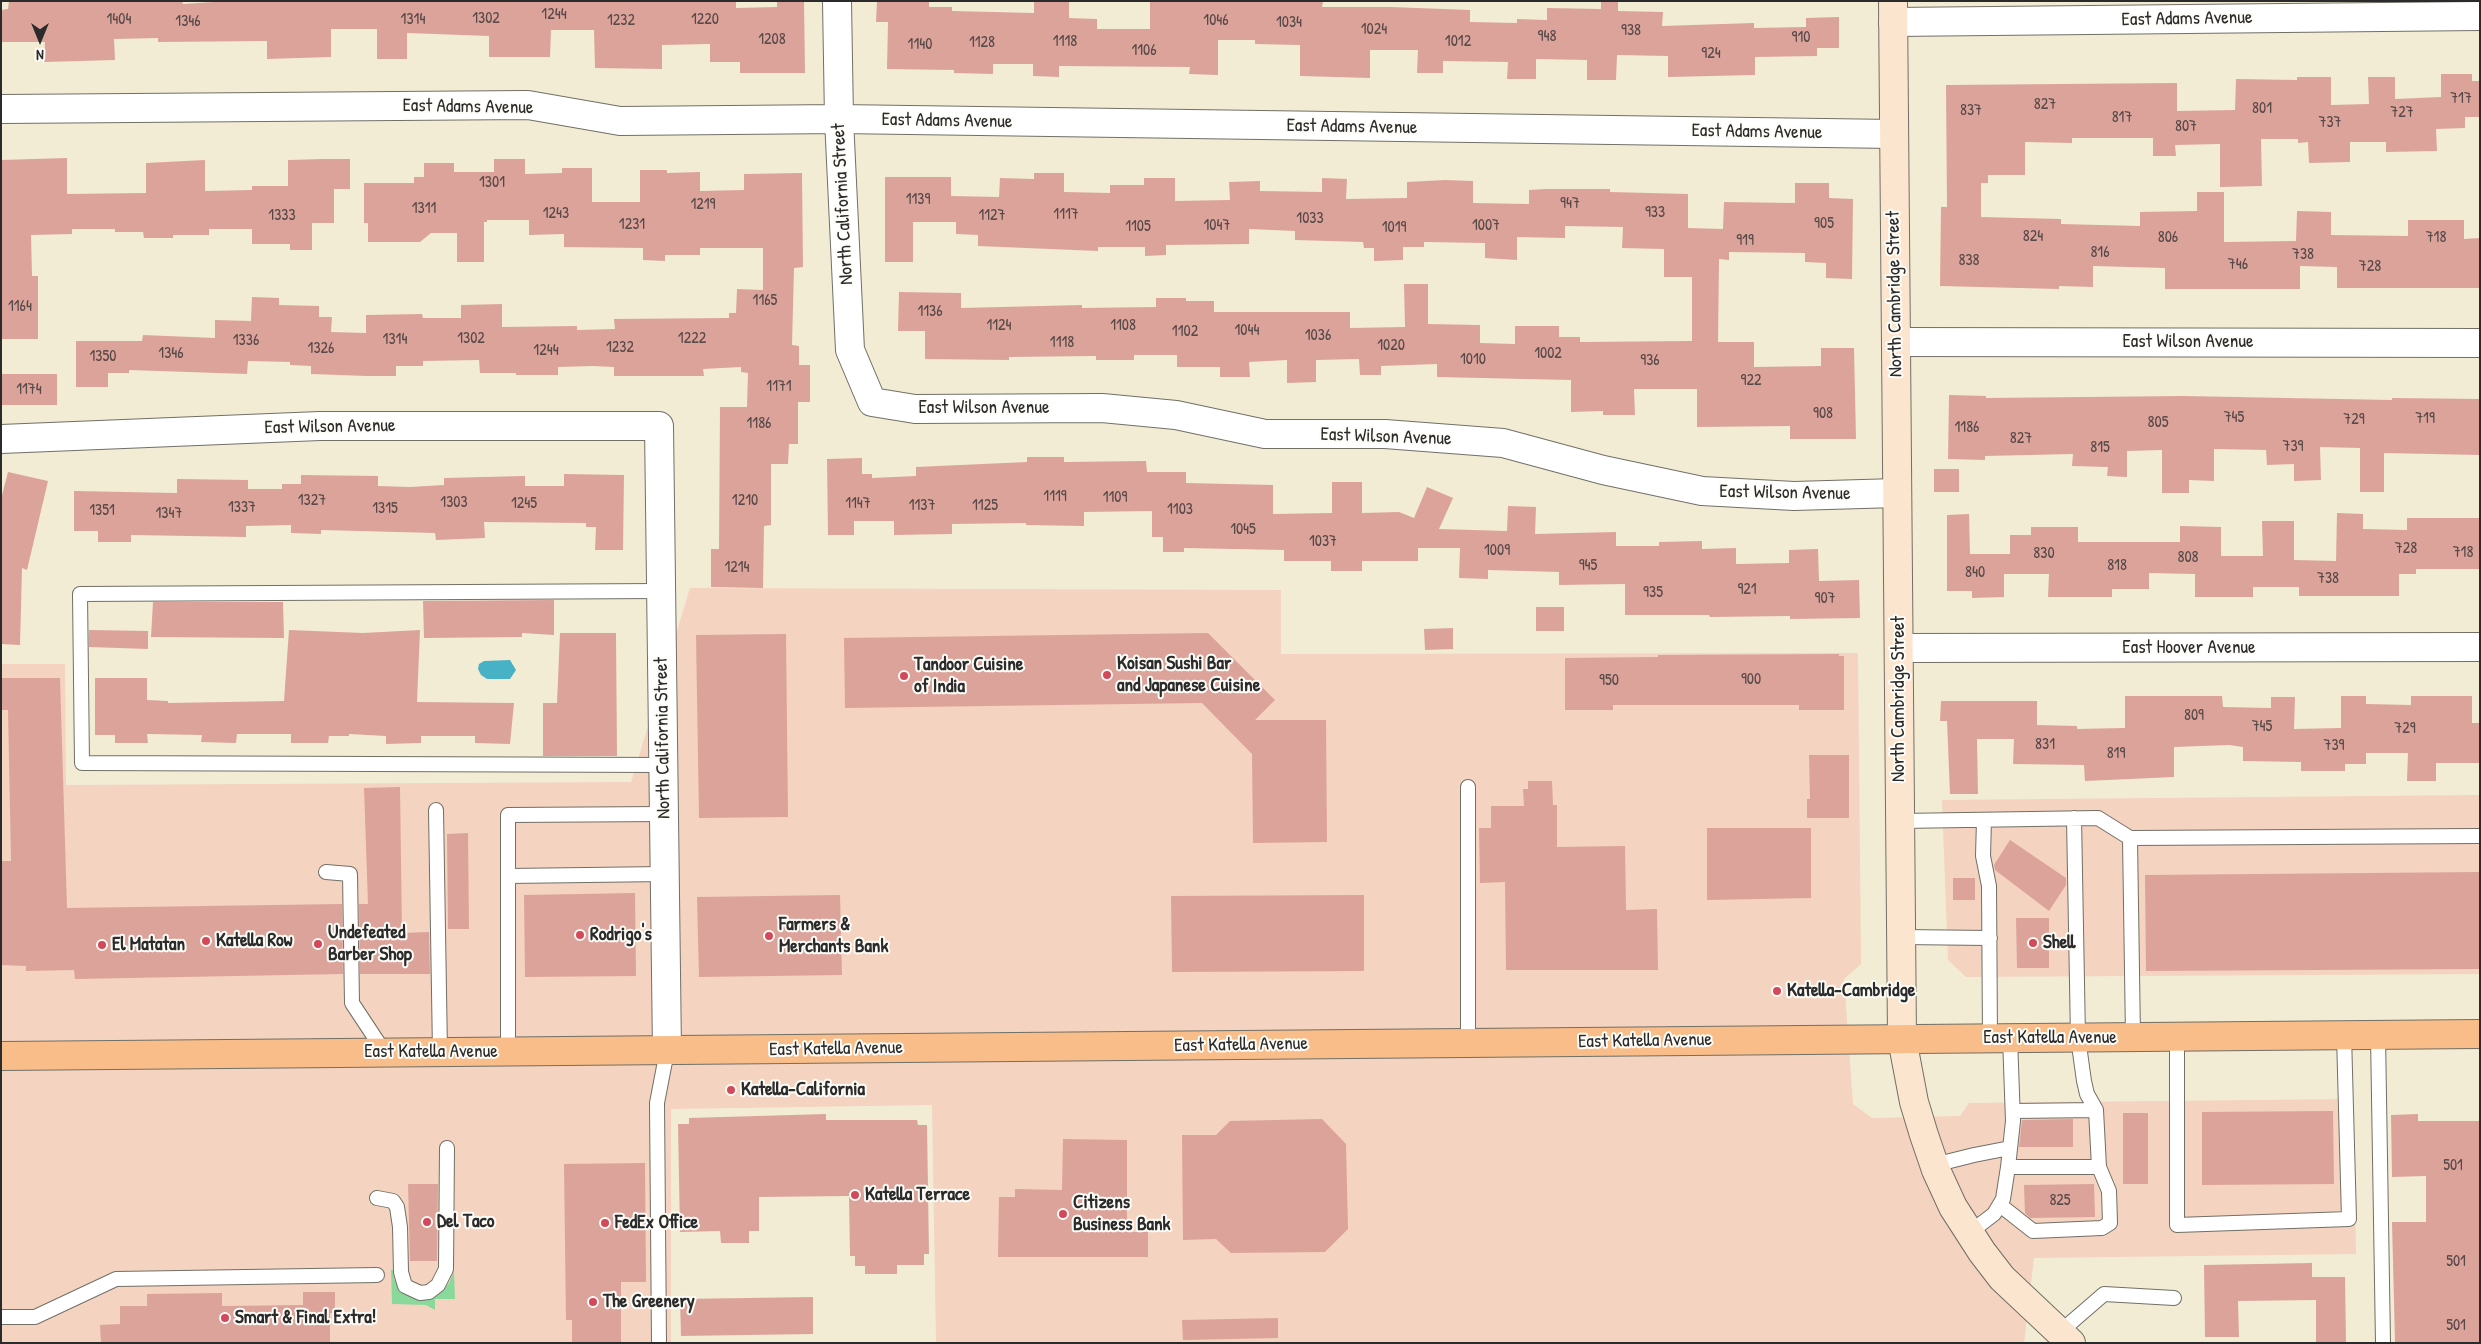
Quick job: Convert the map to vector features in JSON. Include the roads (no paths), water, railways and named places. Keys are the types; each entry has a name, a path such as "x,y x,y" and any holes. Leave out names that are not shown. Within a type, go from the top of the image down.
{"main road":[{"name":"East Katella Avenue","path":"1,1056 2480,1034"}],"street":[{"name":"North California Street","path":"837,1 839,119 850,350 872,402"},
{"name":"East Adams Avenue","path":"1893,11 2480,16"},
{"name":"North Cambridge Street","path":"1893,11 1902,1039 1914,1102 1934,1166 1953,1207 1969,1233 2002,1278 2066,1337"},
{"name":"East Adams Avenue","path":"1,110 528,105 620,121 839,119 1894,134"},
{"name":"East Wilson Avenue","path":"1896,342 2480,343"},
{"name":"East Wilson Avenue","path":"872,402 915,408 1102,408 1176,415 1265,434 1385,434 1503,443 1603,470 1702,491 1794,496 1898,493"},
{"name":"East Wilson Avenue","path":"1,439 302,426 659,426"},
{"name":"North California Street","path":"659,426 667,1051"},
{"name":"East Hoover Avenue","path":"1899,648 2480,647"}],"lane":[{"path":"661,592 80,594 82,763 663,765"},
{"path":"1468,787 1468,1043"},
{"path":"436,810 440,1052"},
{"path":"508,1052 508,816 664,814"},
{"path":"2000,1205 2034,1231 2102,1228 2110,1223 2109,1191 2099,1167 2096,1110 2087,1094 2078,1038 2074,818"},
{"path":"1900,821 2098,818 2130,838 2480,836"},
{"path":"1969,1233 1994,1214 2003,1199 2013,1111 2000,1038 1990,938 1989,886 1983,856 1984,820"},
{"path":"2130,838 2133,1037"},
{"path":"326,872 350,874 352,1003 385,1053"},
{"path":"508,876 665,874"},
{"path":"1901,936 1990,938"},
{"path":"2177,1037 2177,1225 2349,1219 2344,1035"},
{"path":"2378,1035 2383,1343"},
{"path":"659,1343 657,1103 667,1051"},
{"path":"2013,1111 2096,1110"},
{"path":"378,1198 393,1201 397,1207 400,1227 401,1272 405,1286 420,1293 429,1292 438,1285 446,1269 447,1148"},
{"path":"1934,1166 1974,1154 2010,1148"},
{"path":"2008,1167 2099,1167"},
{"path":"1,1317 35,1317 116,1279 378,1275"},
{"path":"2066,1337 2104,1294 2174,1298"}],"water":[{"path":"510,660 516,670 510,679 487,679 481,675 478,669 479,664 484,661"}],"place":[{"name":"Koisan Sushi Bar and Japanese Cuisine","path":"1107,675"},
{"name":"Tandoor Cuisine of India","path":"904,676"},
{"name":"Rodrigo's","path":"580,935"},
{"name":"Farmers & Merchants Bank","path":"769,936"},
{"name":"Katella Row","path":"206,941"},
{"name":"Shell","path":"2033,943"},
{"name":"Undefeated Barber Shop","path":"318,944"},
{"name":"El Matatan","path":"102,945"},
{"name":"Katella-Cambridge","path":"1777,991"},
{"name":"Katella-California","path":"731,1090"},
{"name":"Katella Terrace","path":"855,1195"},
{"name":"Citizens Business Bank","path":"1063,1214"},
{"name":"Del Taco","path":"427,1222"},
{"name":"FedEx Office","path":"605,1223"},
{"name":"The Greenery","path":"593,1302"},
{"name":"Smart & Final Extra!","path":"225,1318"}]}
